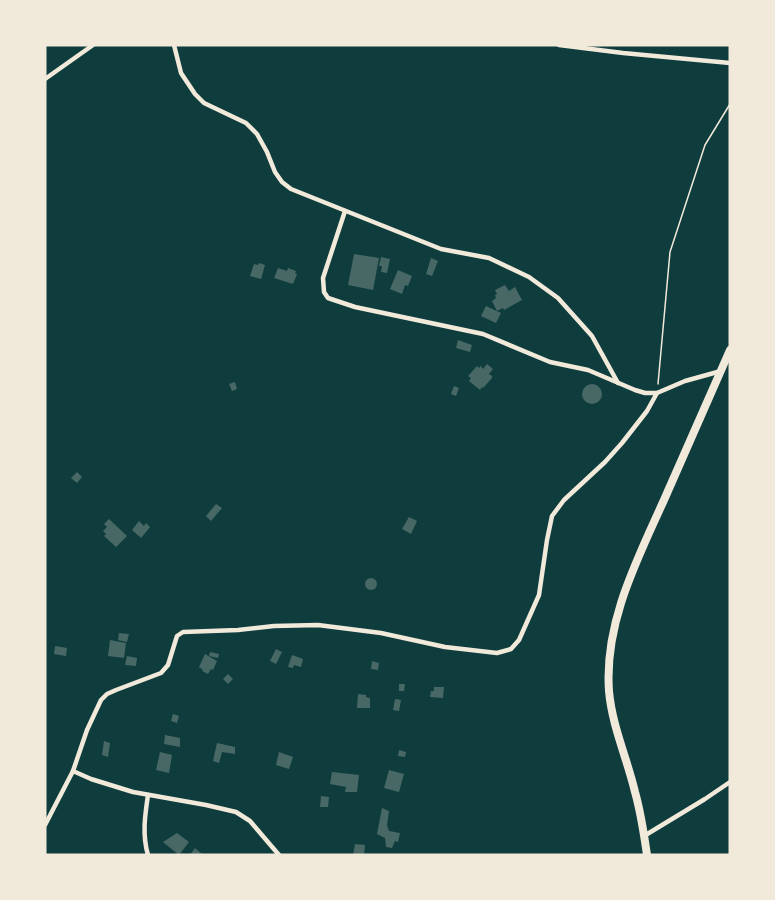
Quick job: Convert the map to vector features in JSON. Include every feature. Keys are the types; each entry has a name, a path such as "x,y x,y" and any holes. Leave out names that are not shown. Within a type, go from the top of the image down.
{"main road":[{"path":"647,855 635,791 621,749 609,693 609,665 613,632 625,592 642,549 730,350"}],"street":[{"path":"45,79 93,45"},
{"path":"174,45 181,73 195,94 204,103 246,123 267,152 275,172 291,189 441,249 489,258 529,277 558,298 592,336 618,383"},
{"path":"560,45 730,63"},
{"path":"345,211 323,278 324,292 328,298 355,307 483,334 550,362 588,370 645,393 657,393 685,381 721,371"},
{"path":"45,825 73,771 87,730 101,700 107,694 165,670 177,636 183,632 318,625 381,633 445,647 497,653 511,649 519,640 539,595 552,516 564,500 622,443 647,411 657,393"},
{"path":"73,771 133,792 236,812 250,821 279,855"},
{"path":"644,836 730,782"},
{"path":"148,795 144,825 145,847 148,855"}],"path":[{"path":"657,393 670,252 705,145 730,104"}],"building":[{"path":"354,254 379,258 373,290 348,285"},
{"path":"381,257 390,259 387,273 381,272 382,266 379,266"},
{"path":"431,258 438,261 432,276 426,274"},
{"path":"254,264 265,265 261,279 250,276"},
{"path":"278,268 296,271 293,284 274,278"},
{"path":"398,270 412,276 402,294 390,289"},
{"path":"505,285 509,291 515,287 522,300 504,310 503,308 497,311 492,301 496,298 495,290"},
{"path":"486,306 501,313 496,323 481,316"},
{"path":"458,340 472,345 470,352 456,348"},
{"path":"487,364 493,369 489,374 492,378 480,390 469,381 471,378 468,376 477,366 483,369"},
{"path":"235,382 237,389 232,391 229,384"},
{"path":"592,384 599,387 602,394 599,401 592,404 585,401 582,394 585,387"},
{"path":"454,386 459,388 456,396 451,394"},
{"path":"77,472 82,477 77,483 71,478"},
{"path":"216,504 222,508 211,521 206,516"},
{"path":"409,517 417,521 411,534 402,529"},
{"path":"109,519 127,536 116,547 104,536 106,534 103,531 107,527 104,524"},
{"path":"139,521 144,526 146,523 150,527 141,538 132,530"},
{"path":"373,578 376,579 376,589 369,590 366,589 365,582 366,579"},
{"path":"119,633 129,634 127,642 118,640"},
{"path":"110,640 126,643 124,658 108,656"},
{"path":"55,646 67,648 66,656 54,654"},
{"path":"276,649 282,652 276,664 270,661"},
{"path":"210,652 219,654 218,658 209,656"},
{"path":"205,654 217,661 213,670 211,669 208,674 199,667"},
{"path":"292,655 303,659 301,667 294,665 293,668 288,667"},
{"path":"127,656 137,658 136,666 125,665"},
{"path":"372,661 379,663 378,670 371,669"},
{"path":"228,674 233,679 228,684 223,679"},
{"path":"399,684 405,684 404,691 399,691"},
{"path":"434,687 444,687 443,698 430,697"},
{"path":"358,694 370,698 370,708 357,708"},
{"path":"395,699 401,700 399,711 393,710"},
{"path":"173,714 179,716 177,723 171,721"},
{"path":"165,735 180,738 180,747 164,744"},
{"path":"104,741 110,743 108,757 102,755"},
{"path":"217,743 235,747 235,754 222,752 219,763 213,761"},
{"path":"399,750 406,752 405,757 398,756"},
{"path":"160,752 172,755 169,773 156,770"},
{"path":"279,752 293,757 289,769 276,765"},
{"path":"389,770 404,774 399,792 384,788"},
{"path":"332,772 359,775 357,792 345,792 346,787 330,784"},
{"path":"321,796 329,797 328,807 320,807"},
{"path":"382,808 389,811 387,825 389,831 400,833 398,842 395,841 392,848 386,847 385,838 377,834"},
{"path":"177,833 189,842 179,855 163,842"},
{"path":"355,844 365,845 364,855 353,855"},
{"path":"195,848 203,855 190,855"}]}
